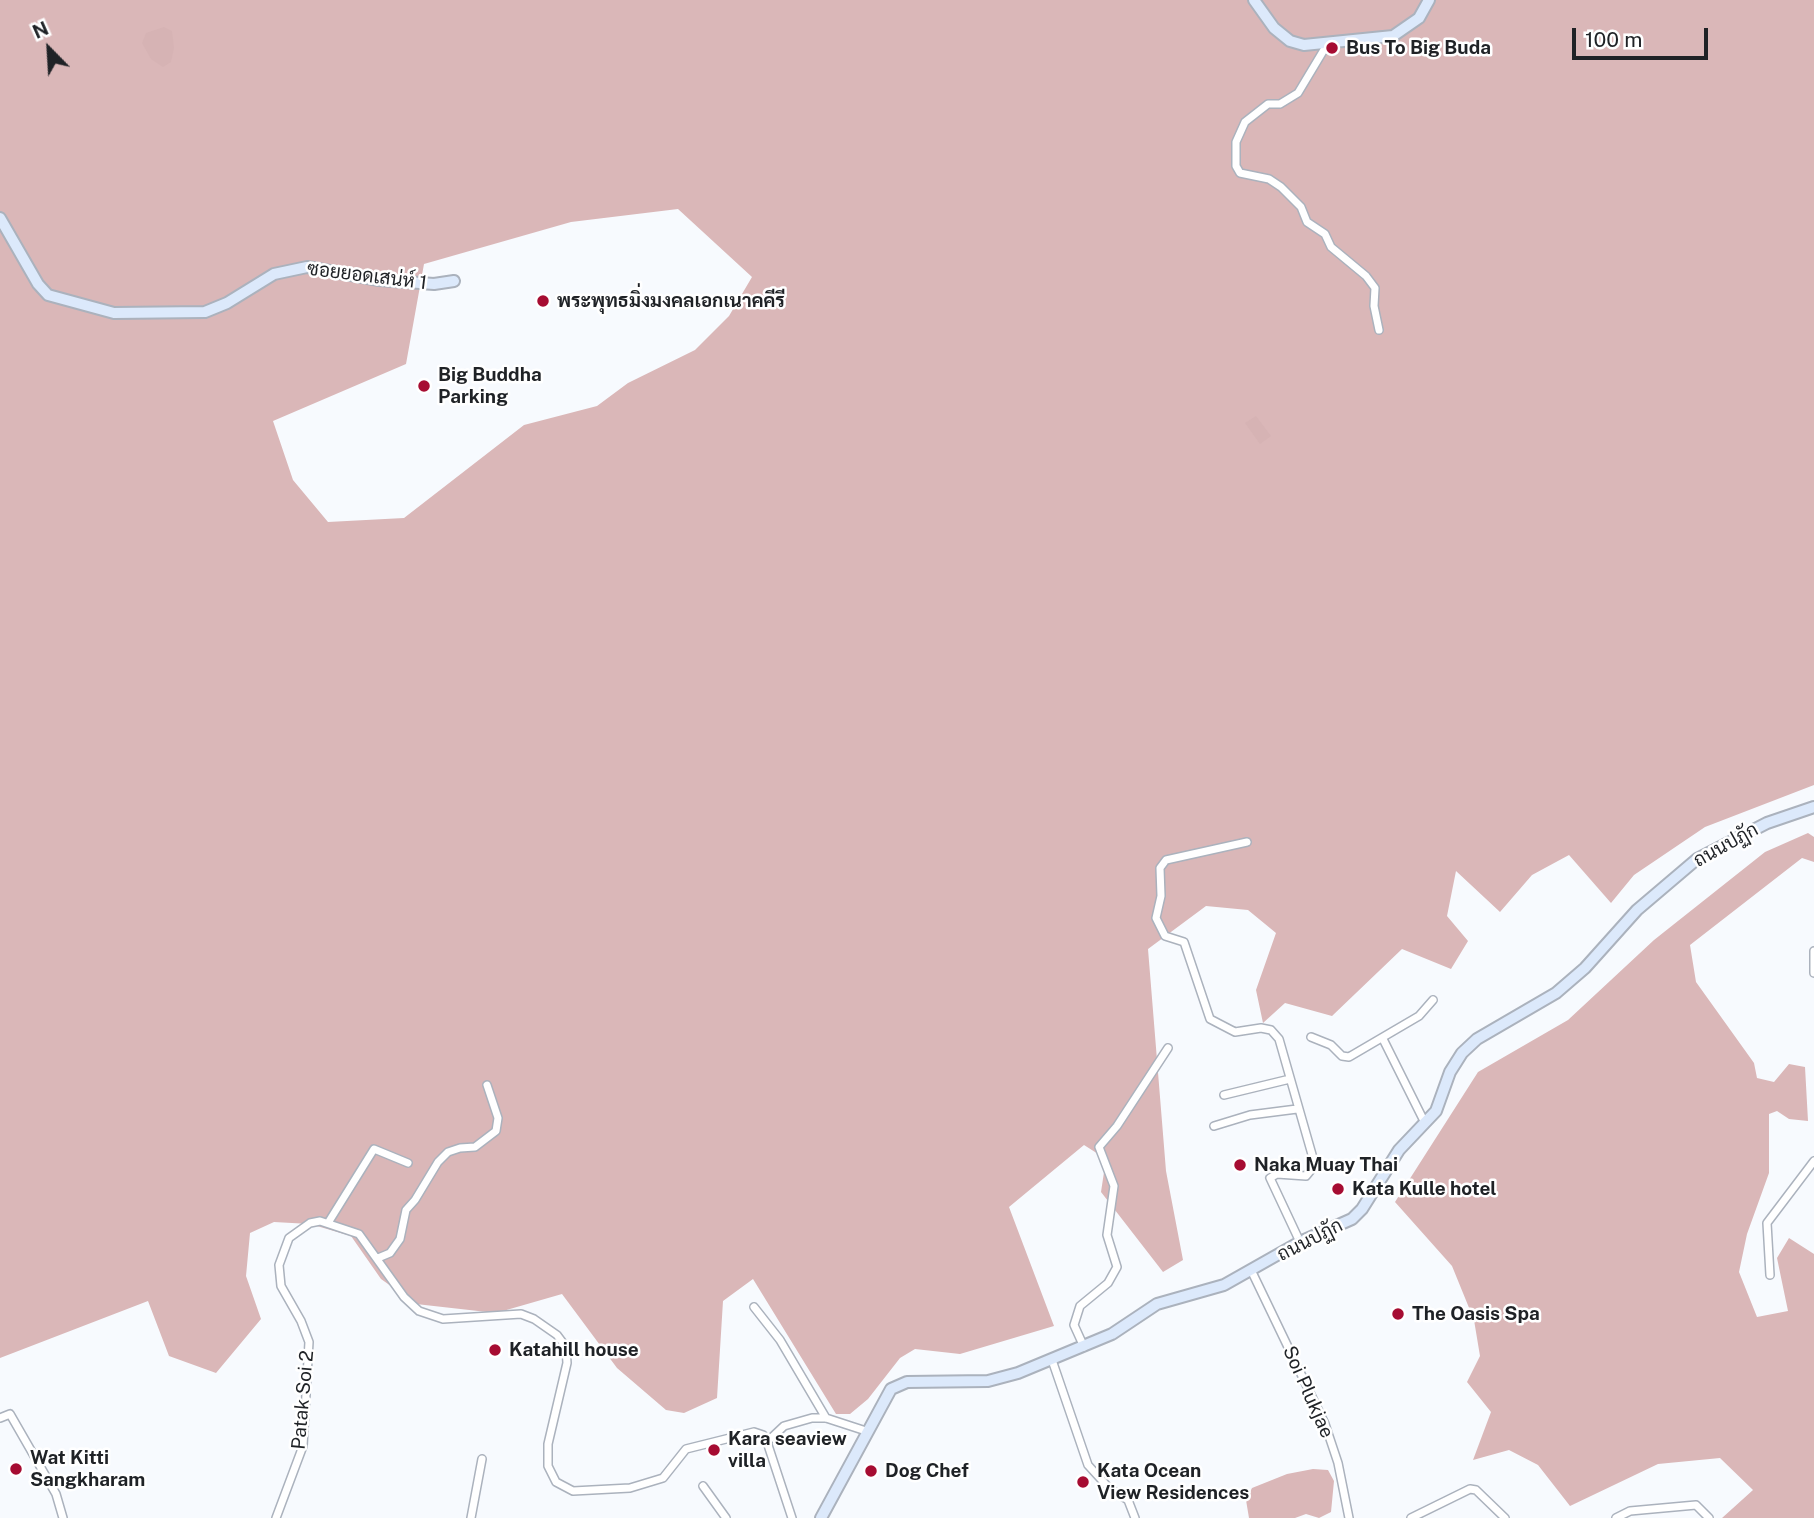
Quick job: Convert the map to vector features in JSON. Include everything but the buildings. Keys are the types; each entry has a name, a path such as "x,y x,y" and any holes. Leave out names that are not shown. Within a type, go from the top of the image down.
{"main road":[{"path":"1254,0 1274,28 1290,41 1304,45 1393,36 1419,18 1429,0"},
{"name":"ซอยยอดเสน่ห์ 1","path":"0,218 38,284 48,295 114,313 205,312 227,303 274,274 307,267 379,280 433,284 454,281"},
{"name":"ถนนปฏัก","path":"821,1518 891,1389 907,1382 988,1381 1085,1348 1112,1334 1157,1304 1224,1284 1252,1272 1300,1242 1352,1219 1362,1209 1399,1150 1436,1111 1450,1072 1462,1053 1477,1039 1556,993 1585,968 1621,927 1669,880 1729,840 1812,810"}],"street":[{"path":"1328,43 1298,93 1280,104 1268,104 1245,122 1236,142 1236,166 1240,173 1269,179 1280,187 1301,207 1307,222 1325,234 1331,247 1366,276 1375,288 1374,306 1379,330"},
{"path":"1247,842 1166,860 1160,868 1161,896 1156,918 1165,936 1184,943 1210,1019 1235,1032 1261,1028 1270,1030 1279,1039 1315,1165 1306,1176 1277,1174 1270,1178 1300,1242"},
{"path":"1814,951 1814,973"},
{"path":"1311,1037 1331,1045 1342,1056 1349,1057 1419,1016 1433,1000"},
{"path":"1383,1039 1426,1124"},
{"path":"1085,1348 1074,1325 1080,1306 1108,1283 1116,1267 1107,1236 1114,1186 1099,1147 1117,1126 1168,1048"},
{"path":"1224,1095 1290,1079"},
{"path":"378,1258 390,1253 400,1239 405,1210 415,1200 438,1162 448,1152 460,1147 475,1147 496,1130 498,1118 487,1085"},
{"path":"1214,1126 1250,1115 1297,1109"},
{"path":"408,1163 374,1149 328,1223 359,1234 404,1297 419,1311 443,1319 521,1314 534,1319 557,1335 566,1347 567,1363 548,1444 548,1466 556,1482 573,1491 630,1488 663,1478 686,1449 754,1432 763,1435 767,1442 792,1518"},
{"path":"1770,1275 1767,1223 1814,1161"},
{"name":"Patak Soi 2","path":"276,1518 303,1446 309,1342 301,1321 281,1286 279,1265 289,1238 310,1223 328,1223"},
{"name":"Soi Plukjae","path":"1252,1272 1325,1424 1338,1463 1349,1518"},
{"path":"754,1307 780,1340 826,1418"},
{"path":"1052,1360 1088,1465 1109,1488 1128,1500 1135,1518"},
{"path":"0,1418 10,1414 56,1493 63,1518"},
{"path":"767,1442 784,1426 811,1418 826,1418 866,1432"},
{"path":"471,1518 482,1459"},
{"path":"704,1486 726,1518"},
{"path":"1410,1518 1470,1489 1476,1490 1505,1518"},
{"path":"1616,1518 1630,1511 1696,1505 1710,1518"}],"shaded area":[{"path":"0,0 1814,0 1814,785 1705,827 1634,875 1611,903 1569,855 1532,875 1500,912 1456,871 1447,916 1468,941 1451,969 1402,949 1332,1016 1285,1003 1263,1023 1256,990 1276,933 1248,910 1206,906 1148,949 1166,1171 1183,1260 1163,1272 1101,1192 1106,1159 1084,1145 1009,1207 1054,1326 960,1354 915,1349 900,1358 868,1399 850,1414 836,1414 753,1279 723,1301 717,1398 684,1413 666,1410 617,1368 562,1294 496,1313 416,1304 381,1279 351,1236 310,1224 274,1222 250,1233 246,1276 261,1319 216,1373 169,1356 148,1301 0,1358","holes":["678,209 752,277 729,316 695,350 628,383 597,406 524,425 404,518 328,522 293,480 273,421 406,364 424,264 571,222"]},
{"path":"164,27 172,31 174,48 171,62 163,67 151,59 142,43 146,33"},
{"path":"1256,416 1271,436 1260,444 1245,423"},
{"path":"1808,833 1814,837 1814,862 1802,858 1690,945 1696,982 1754,1063 1757,1078 1774,1082 1789,1064 1805,1067 1808,1121 1789,1119 1777,1111 1769,1114 1769,1173 1747,1234 1739,1272 1757,1317 1788,1311 1777,1258 1789,1238 1814,1254 1814,1518 1722,1518 1753,1490 1720,1458 1658,1464 1570,1506 1538,1465 1509,1450 1473,1460 1491,1412 1467,1382 1480,1356 1474,1320 1452,1266 1395,1202 1478,1072 1568,1020 1654,940 1765,852"},
{"path":"1313,1469 1328,1470 1334,1481 1331,1512 1319,1518 1306,1514 1295,1518 1249,1518 1246,1500 1252,1488 1287,1474"}],"place":[{"name":"Bus To Big Buda","path":"1332,48"},
{"name":"พระพุทธมิ่งมงคลเอกเนาคคีรี","path":"543,301"},
{"name":"Big Buddha Parking","path":"424,386"},
{"name":"Naka Muay Thai","path":"1240,1165"},
{"name":"Kata Kulle hotel","path":"1338,1189"},
{"name":"The Oasis Spa","path":"1398,1314"},
{"name":"Katahill house","path":"495,1350"},
{"name":"Kara seaview villa","path":"714,1450"},
{"name":"Wat Kitti Sangkharam","path":"16,1469"},
{"name":"Dog Chef","path":"871,1471"},
{"name":"Kata Ocean View Residences","path":"1083,1482"}]}
